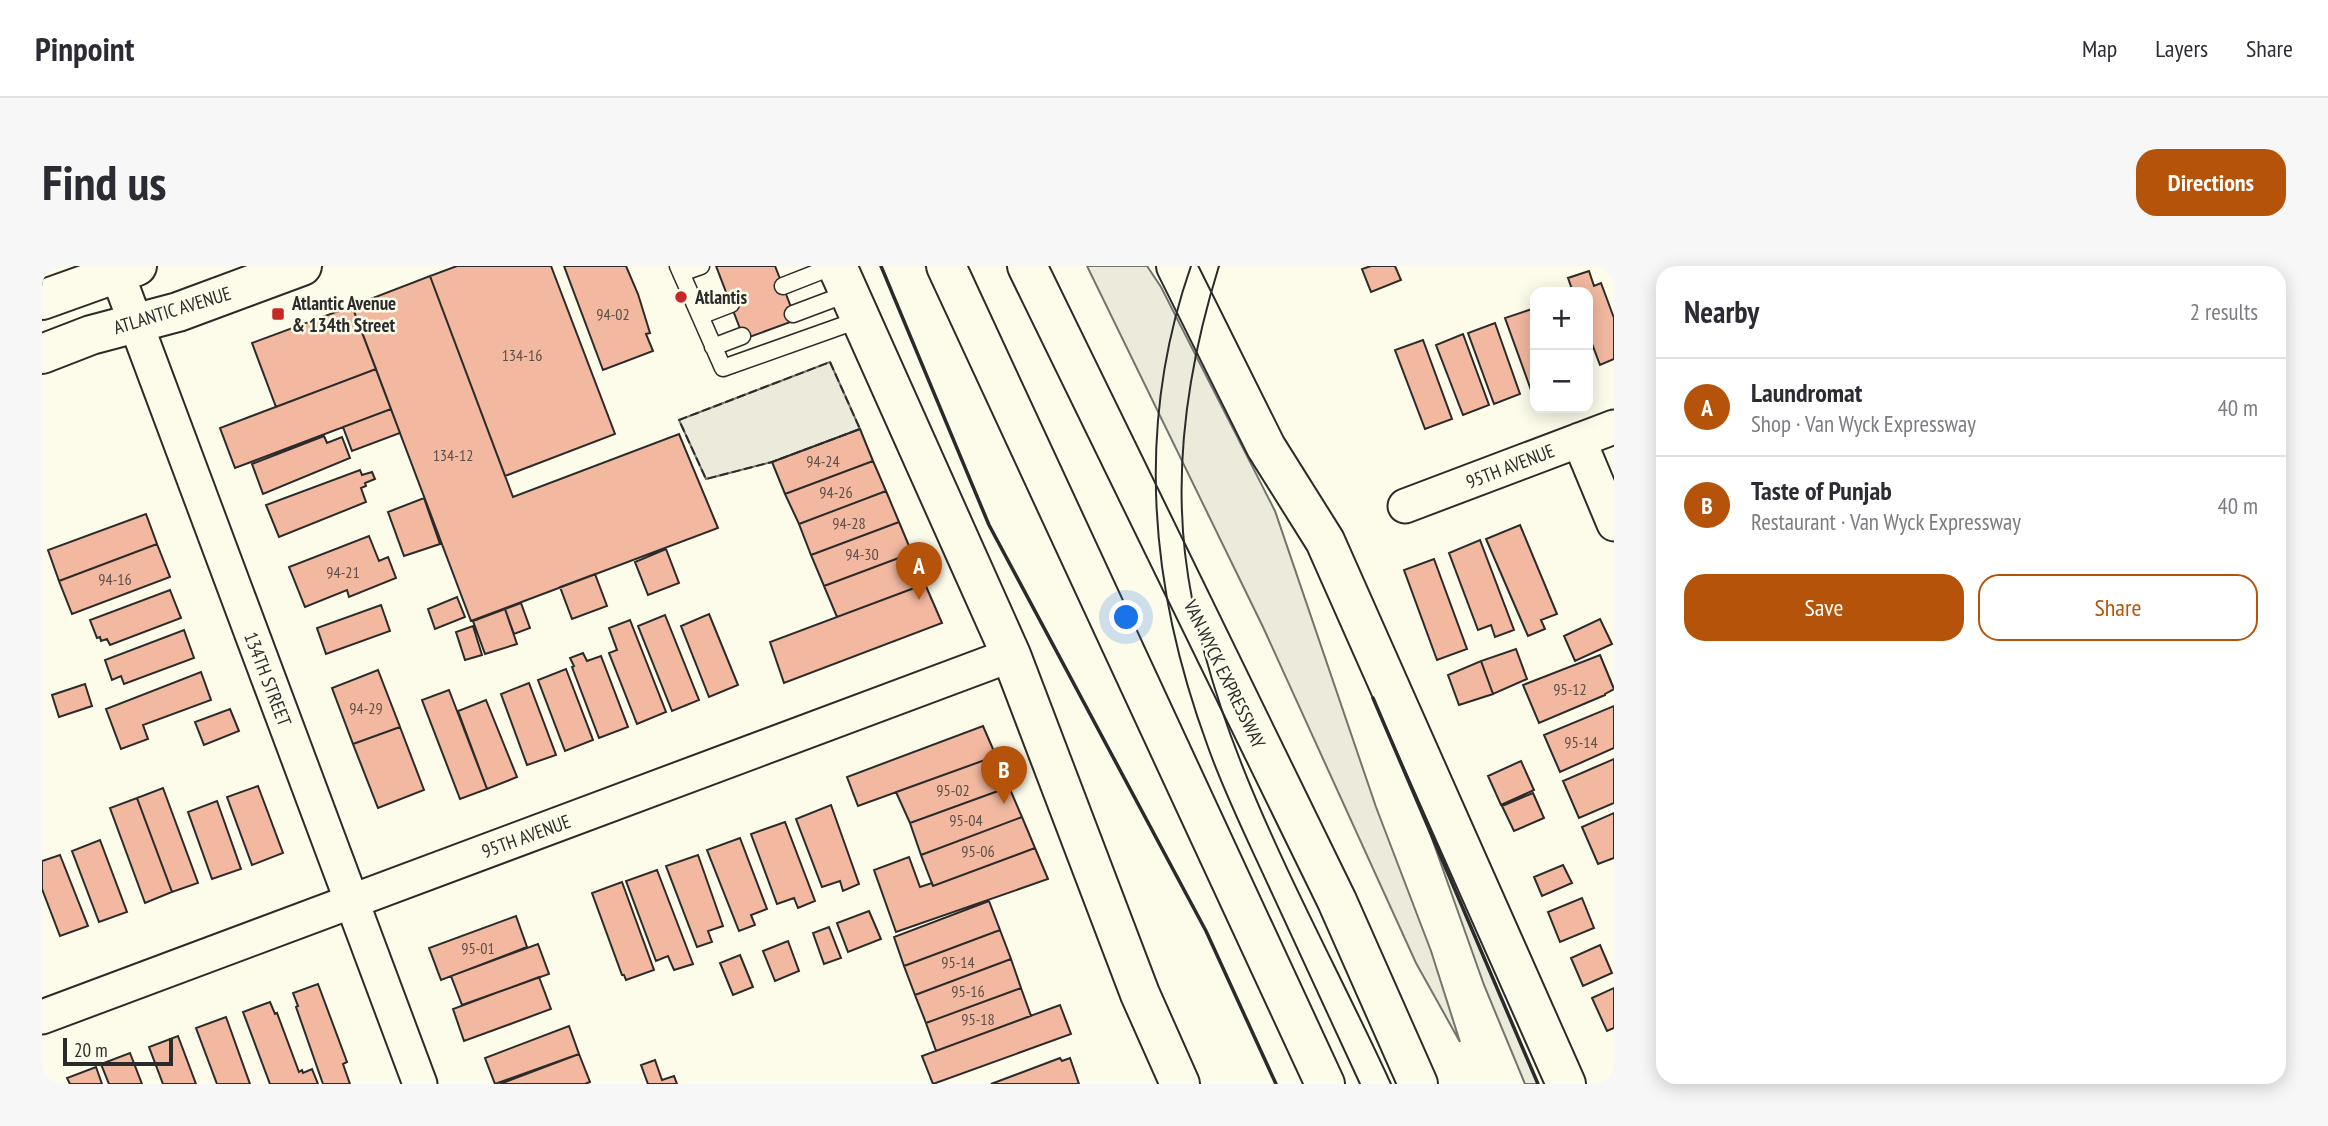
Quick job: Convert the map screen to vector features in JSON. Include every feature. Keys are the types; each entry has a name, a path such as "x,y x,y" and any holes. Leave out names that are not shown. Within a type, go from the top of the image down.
{"main road":[{"name":"ATLANTIC AVENUE","path":"42,354 92,335 178,312 302,266"},
{"path":"946,266 1325,1084"},
{"name":"VAN WYCK EXPRESSWAY","path":"1027,266 1337,901 1418,1084"},
{"path":"1176,266 1266,447 1325,541 1566,1084"},
{"path":"42,300 127,270"},
{"path":"845,286 1010,655 1140,994 1180,1084"}],"street":[{"name":"134TH STREET","path":"127,270 136,323 420,1084"},
{"name":"95TH AVENUE","path":"1405,506 1614,427"},
{"path":"1579,440 1614,524"},
{"name":"95TH AVENUE","path":"42,1017 1010,655"}],"lane":[{"path":"701,266 680,270 723,369 845,286"},
{"path":"783,286 845,286"},
{"path":"793,314 845,286"},
{"path":"701,316 731,304"},
{"path":"713,347 742,336"}],"shaded area":[{"path":"1087,266 1147,266 1161,287 1275,511 1376,807 1431,951 1460,1042 1416,963 1263,627"},
{"path":"830,362 860,429 772,462 706,479 679,420"},
{"path":"1424,816 1538,1084 1525,1084 1484,985"}],"building":[{"path":"457,266 551,266 615,434 505,476 430,276"},
{"path":"564,266 626,266 638,294 650,333 646,334 653,351 603,370"},
{"path":"716,266 775,266 796,320 744,339"},
{"path":"1371,266 1395,266 1401,280 1371,292 1362,269"},
{"path":"1589,271 1594,286 1601,283 1614,318 1614,359 1600,365 1593,346 1593,287 1571,287 1568,278"},
{"path":"430,276 513,497 679,434 718,528 471,621 352,306"},
{"path":"352,306 376,369 276,407 252,343"},
{"path":"1530,310 1530,387 1505,318"},
{"path":"1495,323 1520,394 1494,404 1468,333"},
{"path":"1463,334 1489,405 1463,415 1436,345"},
{"path":"1423,340 1452,419 1425,429 1395,350"},
{"path":"376,369 391,409 235,468 220,428"},
{"path":"391,409 400,433 352,451 343,427"},
{"path":"860,429 873,461 785,494 772,462"},
{"path":"324,436 327,443 342,437 350,458 263,494 252,464"},
{"path":"873,461 886,491 799,524 785,494"},
{"path":"360,470 362,475 372,472 375,479 361,488 366,502 279,537 266,505"},
{"path":"886,491 899,522 811,555 799,524"},
{"path":"424,498 440,544 404,556 388,512"},
{"path":"146,514 157,544 59,581 48,550"},
{"path":"899,522 912,553 824,586 811,555"},
{"path":"1520,525 1557,614 1541,620 1545,629 1528,636 1486,539"},
{"path":"369,536 379,561 388,557 396,578 349,597 347,590 305,607 289,567"},
{"path":"1480,540 1514,630 1495,637 1491,625 1478,630 1449,553"},
{"path":"157,544 170,577 72,614 59,581"},
{"path":"666,549 679,583 648,595 635,562"},
{"path":"912,553 925,584 837,617 824,586"},
{"path":"1434,559 1467,649 1437,660 1404,570"},
{"path":"595,574 607,606 572,619 560,587"},
{"path":"925,584 942,623 784,683 770,642"},
{"path":"170,590 181,618 110,645 107,639 101,641 100,637 97,638 90,620"},
{"path":"457,597 465,617 435,629 428,609"},
{"path":"521,603 530,628 514,634 505,609"},
{"path":"381,605 390,631 326,654 317,628"},
{"path":"505,609 517,644 485,654 473,621"},
{"path":"709,614 738,685 709,697 681,626"},
{"path":"665,615 699,700 672,711 638,626"},
{"path":"1600,619 1612,644 1575,661 1564,636"},
{"path":"630,620 666,712 637,724 609,653 617,650 609,628"},
{"path":"473,626 482,655 465,660 456,632"},
{"path":"184,630 194,658 124,684 121,676 112,680 105,660"},
{"path":"1516,649 1527,679 1493,694 1481,661"},
{"path":"583,653 587,661 601,656 628,727 599,738 570,658"},
{"path":"1600,655 1614,689 1539,723 1523,685"},
{"path":"1481,661 1493,694 1459,705 1448,675"},
{"path":"566,669 593,740 565,751 538,680"},
{"path":"378,670 400,727 353,744 332,688"},
{"path":"201,672 211,700 143,725 148,739 121,749 106,709"},
{"path":"529,683 556,755 527,765 501,694"},
{"path":"85,684 92,706 59,717 52,695"},
{"path":"449,690 487,789 460,799 422,700"},
{"path":"486,700 517,777 487,789 458,711"},
{"path":"1614,706 1614,748 1560,772 1544,735"},
{"path":"230,709 239,731 204,745 195,722"},
{"path":"983,726 996,756 858,806 847,777"},
{"path":"400,727 424,790 378,808 353,744"},
{"path":"996,756 1009,787 910,823 896,792"},
{"path":"1614,759 1614,803 1579,818 1563,781"},
{"path":"1521,761 1534,790 1501,805 1488,776"},
{"path":"258,786 283,853 252,865 227,797"},
{"path":"1009,787 1022,817 921,855 910,823"},
{"path":"163,788 198,883 172,892 137,798"},
{"path":"1533,793 1544,818 1514,831 1502,806"},
{"path":"137,798 172,892 145,903 110,808"},
{"path":"217,801 241,869 212,879 188,812"},
{"path":"831,805 859,884 843,891 840,881 822,887 796,819"},
{"path":"1614,813 1614,858 1598,864 1582,827"},
{"path":"1022,817 1035,848 933,886 921,855"},
{"path":"785,822 815,901 798,908 794,898 777,904 751,834"},
{"path":"740,838 767,909 751,915 755,925 739,931 707,850"},
{"path":"100,840 127,912 99,922 72,851"},
{"path":"1035,848 1048,879 896,932 874,870 909,857 920,887 932,883 933,886"},
{"path":"60,855 88,926 60,936 42,889 42,861"},
{"path":"698,855 723,926 708,931 712,942 697,947 666,866"},
{"path":"1563,865 1572,883 1542,896 1534,877"},
{"path":"657,870 693,964 674,970 668,956 656,961 626,881"},
{"path":"622,882 654,970 626,980 592,893"},
{"path":"1582,898 1594,928 1560,942 1548,912"},
{"path":"989,901 1000,930 904,966 894,937"},
{"path":"869,911 881,939 848,952 837,923"},
{"path":"516,916 527,947 441,980 429,948"},
{"path":"829,927 841,958 824,964 813,933"},
{"path":"1000,930 1011,959 915,995 904,966"},
{"path":"788,941 799,971 775,981 763,951"},
{"path":"538,944 549,974 462,1005 451,976"},
{"path":"1600,945 1612,973 1583,986 1571,958"},
{"path":"740,955 753,987 733,995 720,963"},
{"path":"1011,959 1021,988 926,1023 915,995"},
{"path":"539,977 551,1009 464,1041 453,1009"},
{"path":"318,984 347,1062 343,1064 350,1084 323,1084 296,1007 298,1006 293,993"},
{"path":"1021,988 1031,1016 936,1051 926,1023"},
{"path":"1614,988 1614,1028 1607,1031 1592,998"},
{"path":"270,1002 275,1014 277,1013 299,1072 312,1069 318,1084 270,1084 243,1012"},
{"path":"1060,1005 1071,1034 933,1084 922,1056"},
{"path":"226,1017 250,1084 217,1084 196,1028"},
{"path":"569,1026 579,1054 495,1084 485,1058"},
{"path":"178,1036 196,1084 163,1084 149,1047"},
{"path":"130,1053 142,1084 109,1084 101,1064"},
{"path":"579,1054 590,1082 585,1084 500,1084"},
{"path":"1060,1058 1062,1061 1070,1058 1079,1084 991,1084"},
{"path":"655,1060 662,1080 674,1076 677,1084 648,1084 641,1065"},
{"path":"96,1067 102,1084 70,1084 67,1078"}],"tram line":[{"path":"1191,266 1173,326 1162,387 1156,447 1162,568 1173,628 1188,688 1222,783 1360,1084"},
{"path":"1219,266 1200,336 1183,444 1182,517 1185,553 1197,622 1215,691 1267,825 1391,1084"}],"fence":[{"path":"830,362 860,429 772,462 706,479 679,420 830,362"}],"wall":[{"path":"881,266 989,525 1206,931 1276,1084"},
{"path":"1373,698 1538,1084"}],"place":[{"name":"Atlantis","path":"681,297"},
{"name":"Atlantic Avenue & 134th Street","path":"278,314"},
{"name":"Laundromat","path":"919,600"},
{"name":"Taste of Punjab","path":"1004,804"}]}
